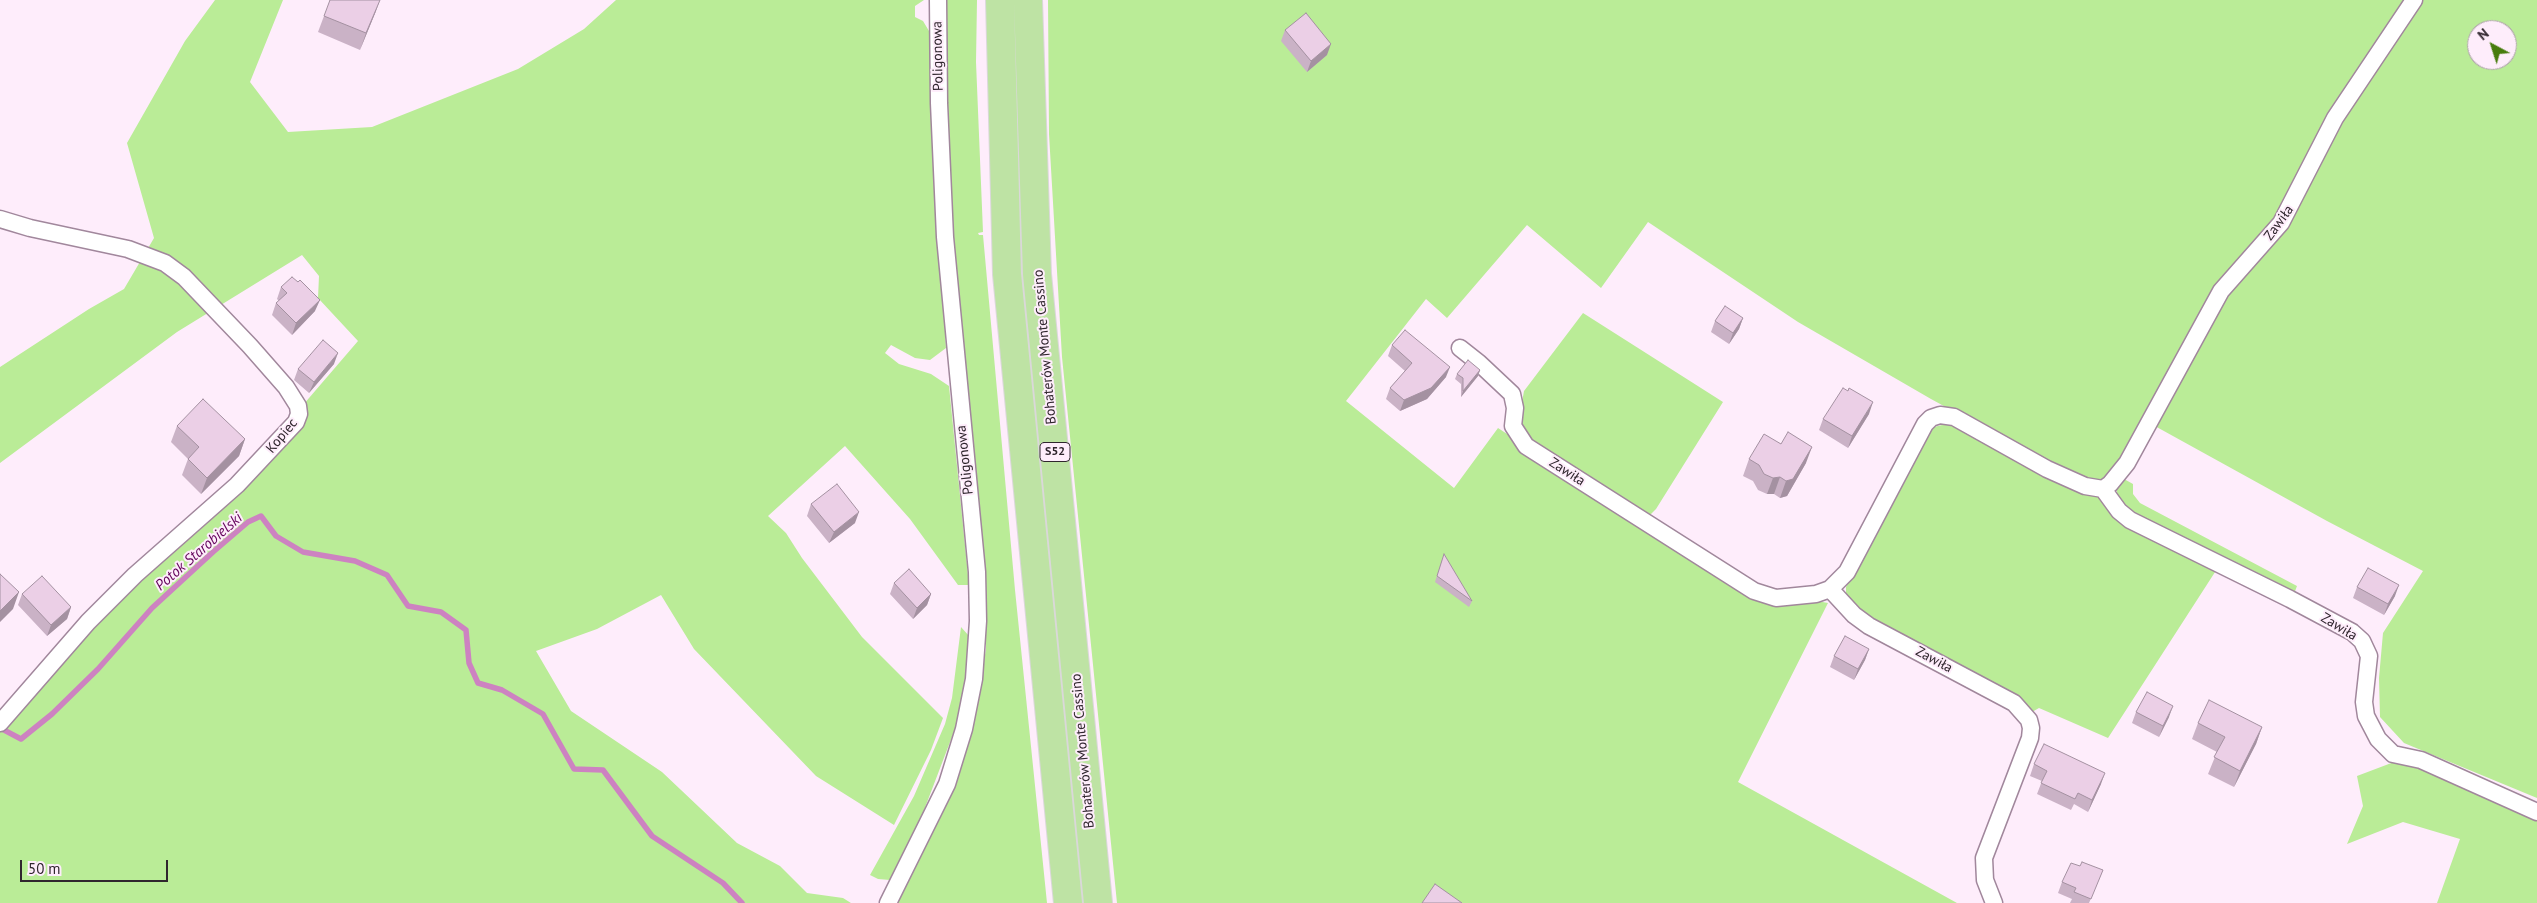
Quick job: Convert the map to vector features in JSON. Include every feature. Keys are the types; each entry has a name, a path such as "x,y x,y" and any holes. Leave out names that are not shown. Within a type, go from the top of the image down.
{"highway":[{"name":"Bohaterów Monte Cassino","path":"1000,0 1007,274 1068,903"},
{"name":"Bohaterów Monte Cassino","path":"1028,0 1038,274 1098,903"}],"street":[{"name":"Poligonowa","path":"888,903 947,784 964,729 971,696 978,621 976,572 945,237 939,103 938,0"},
{"name":"Zawiła","path":"2103,489 2110,484 2127,463 2221,291 2281,223 2335,118 2414,0"},
{"name":"Kopiec","path":"0,219 30,228 128,250 165,263 184,277 256,352 293,397 299,414 296,422 237,485 135,575 88,622 0,723"},
{"name":"Zawiła","path":"1460,348 1512,394 1515,408 1513,426 1526,446 1754,590 1765,595 1788,598 1816,594 1830,588 1847,572 1925,424 1931,418 1940,415 1954,417 2070,480 2085,486 2103,489 2119,511 2130,520 2290,599 2352,632 2362,641 2369,656 2364,702 2366,716 2378,738 2393,754 2421,760 2537,812"},
{"name":"Zawiła","path":"1830,588 1854,615 1869,626 2014,703 2029,720 2031,728 2030,738 1984,858 1985,880 1994,903"}],"green space":[{"path":"215,0 283,0 250,82 288,132 372,127 518,69 584,29 616,0 924,0 915,6 915,17 923,21 929,31 946,348 930,360 915,358 891,345 885,353 899,364 931,374 949,386 969,585 958,585 910,519 845,446 768,516 786,533 802,558 862,637 943,718 931,750 894,825 816,776 694,649 661,595 597,629 536,651 571,711 662,772 737,843 780,866 807,893 843,898 851,903 0,903 0,730 52,668 303,405 358,341 318,298 319,276 302,255 177,332 0,463 0,367 89,309 124,289 154,238 127,143 185,41"},
{"path":"947,0 977,0 976,62 983,232 978,233 983,235 1015,590 1047,903 896,903 971,735 986,649 985,570 968,410 953,232 947,103"},
{"path":"1048,0 2409,0 2290,199 2259,242 2124,458 2104,479 2092,482 2072,476 1931,399 1798,322 1648,222 1601,288 1527,225 1447,318 1426,299 1346,401 1454,488 1498,428 1759,600 1817,601 1828,603 1738,782 1957,903 1117,903 1062,357 1049,134"},
{"path":"2420,0 2537,0 2537,798 2404,743 2380,717 2379,678 2383,633 2423,571 2327,521 2153,425 2224,294 2320,155"},
{"path":"1583,313 1723,402 1656,509 1648,517 1529,441 1518,424 1524,391"},
{"path":"1950,423 2102,499 2217,569 2108,738 2039,708 2032,712 1872,622 1846,595 1846,587 1927,434 1934,427"},
{"path":"2124,479 2133,484 2133,494 2140,503 2297,586 2294,594 2133,517 2117,499 2117,489"},
{"path":"961,627 969,636 965,683 955,729 921,818 890,880 878,879 870,875 914,796 945,724 952,698"},
{"path":"2404,761 2537,818 2537,903 2437,903 2460,839 2403,822 2347,844 2363,806 2357,776 2394,762"}],"building":[{"path":"330,0 380,0 366,33 324,16"},
{"path":"1306,13 1331,44 1311,61 1285,30"},
{"path":"292,277 298,282 300,280 320,300 296,323 276,303 287,293 281,287"},
{"path":"1725,306 1743,318 1733,333 1715,321"},
{"path":"1405,330 1450,367 1431,388 1404,400 1390,388 1412,363 1392,345"},
{"path":"323,340 338,353 314,382 298,369"},
{"path":"1468,360 1480,370 1463,391 1463,378 1457,374"},
{"path":"1843,388 1848,391 1849,388 1873,402 1852,436 1823,419"},
{"path":"203,399 245,439 207,478 188,459 199,447 177,426"},
{"path":"1788,432 1812,447 1793,479 1786,481 1780,477 1773,478 1764,474 1759,465 1749,459 1764,434 1781,444"},
{"path":"837,484 859,512 834,532 811,504"},
{"path":"1444,554 1472,601 1437,576"},
{"path":"2368,568 2399,585 2388,604 2357,587"},
{"path":"909,569 931,594 917,608 894,583"},
{"path":"0,574 19,592 0,611"},
{"path":"42,576 71,607 51,625 22,594"},
{"path":"1845,636 1869,649 1858,669 1834,656"},
{"path":"2147,692 2173,706 2163,726 2136,712"},
{"path":"2209,700 2262,727 2240,771 2214,757 2225,737 2198,723"},
{"path":"2044,744 2105,773 2092,800 2078,793 2075,799 2041,783 2047,771 2034,764"},
{"path":"2082,862 2103,870 2091,899 2074,892 2076,888 2062,882 2071,863 2080,866"},
{"path":"1435,884 1462,903 1422,903"}],"waterway":[{"name":"Potok Starobielski","path":"0,728 21,739 52,714 98,669 152,608 248,522 261,516 276,536 303,552 355,561 387,575 408,606 441,612 466,630 469,663 478,683 502,690 543,714 574,769 603,770 652,836 723,883 742,903"}]}
